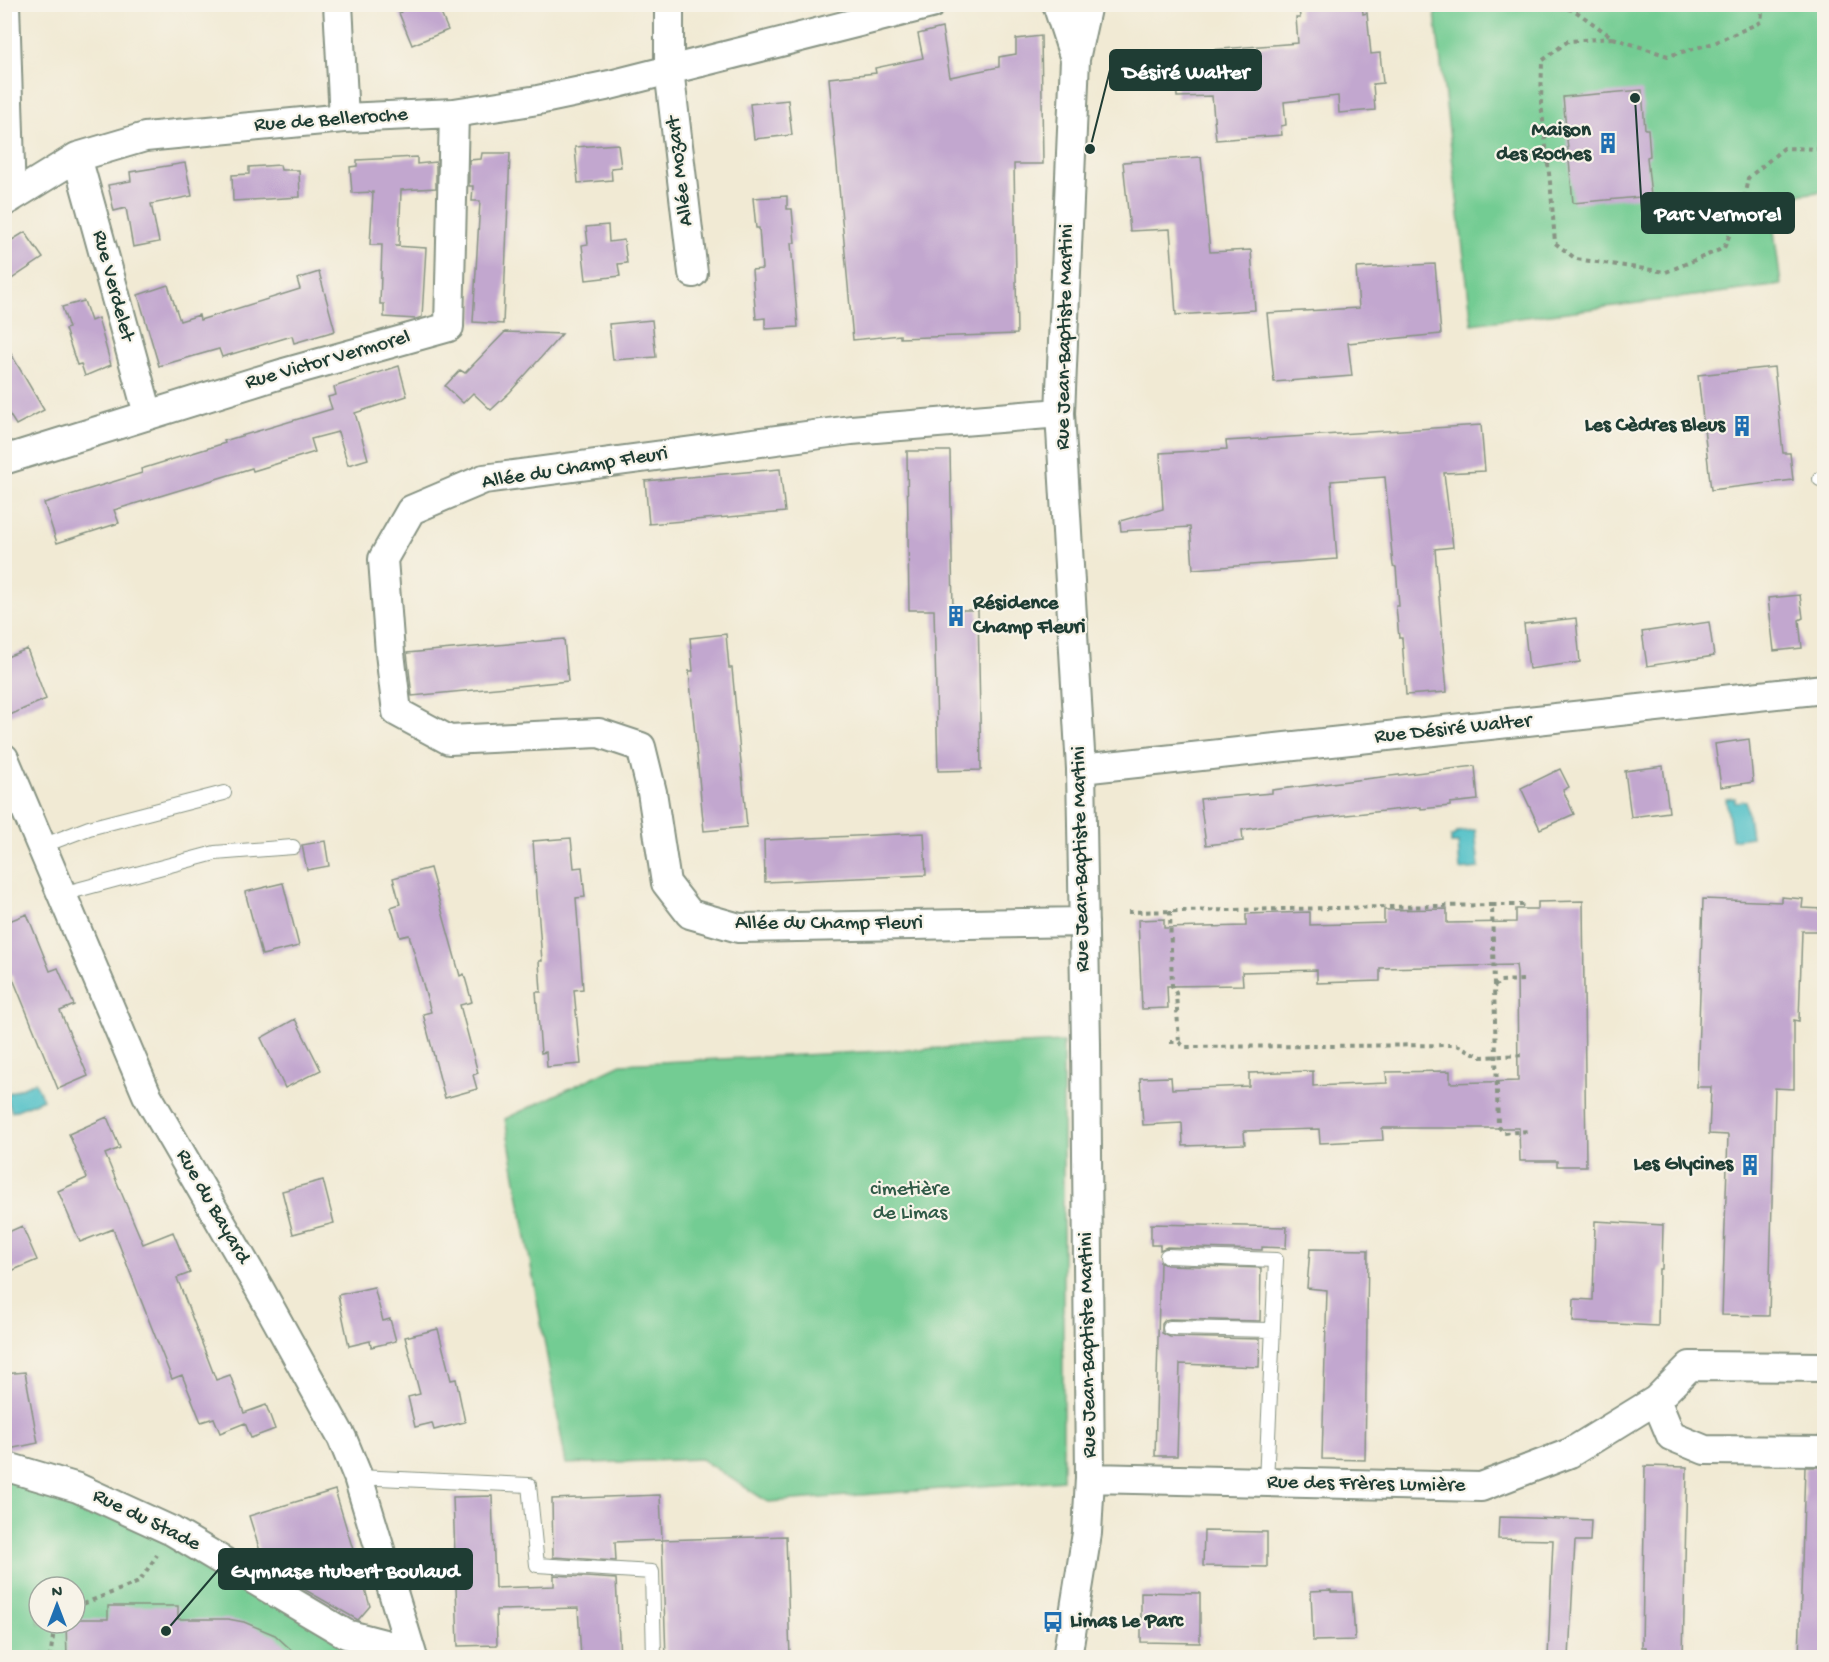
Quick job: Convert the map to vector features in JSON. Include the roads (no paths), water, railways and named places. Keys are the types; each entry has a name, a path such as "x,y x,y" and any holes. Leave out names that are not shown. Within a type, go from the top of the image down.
{"street":[{"path":"5,4 8,200"},
{"path":"338,4 344,118"},
{"name":"Allée Mozart","path":"669,4 669,69 693,273"},
{"name":"Rue de Belleroche","path":"8,200 77,157 145,137 344,118 454,113 538,100 610,85 931,4"},
{"name":"Rue Jean-Baptiste Martini","path":"1057,4 1075,59"},
{"name":"Rue Jean-Baptiste Martini","path":"1067,1658 1087,1533 1090,1478 1081,769 1060,413 1075,59 1087,4"},
{"name":"Rue Victor Vermorel","path":"4,454 8,459 284,373 449,327 454,113"},
{"name":"Rue Verdelet","path":"77,157 148,414"},
{"name":"Allée du Champ Fleuri","path":"1060,413 851,430 484,479 411,510 383,559 397,712 449,740 599,733 641,747 652,792 666,883 690,914 739,928 1084,922"},
{"name":"Rue Désiré Walter","path":"1081,769 1824,689"},
{"name":"Rue du Bayard","path":"4,758 147,1095 259,1288 342,1438 358,1477 412,1654"},
{"name":"Rue des Frères Lumière","path":"1090,1478 1481,1487 1570,1453 1656,1400 1690,1366 1824,1367"},
{"path":"1656,1400 1671,1436 1705,1450 1824,1451"},
{"name":"Rue du Stade","path":"4,1466 78,1488 172,1531 346,1634 412,1654"}],"lane":[{"path":"42,846 89,828 225,793"},
{"path":"62,894 215,853 293,847"},
{"path":"1167,1256 1276,1260 1266,1482"},
{"path":"1170,1328 1273,1330"},
{"path":"358,1477 530,1485 537,1565 652,1572 654,1658"}],"water":[{"path":"1735,798 1735,802 1746,801 1751,837 1732,840 1726,799"},
{"path":"1475,830 1479,868 1460,870 1458,843 1451,843 1451,837 1457,832"},
{"path":"35,1082 43,1099 12,1112 5,1095"}],"place":[{"name":"Parc Vermorel","path":"1635,98"},
{"name":"Maison des Roches","path":"1608,143"},
{"name":"Désiré Walter","path":"1090,149"},
{"name":"Les Cèdres Bleus","path":"1742,426"},
{"name":"Résidence Champ Fleuri","path":"956,616"},
{"name":"Les Glycines","path":"1750,1165"},
{"name":"Limas Le Parc","path":"1053,1622"},
{"name":"Gymnase Hubert Boulaud","path":"166,1631"}],"park label":[{"name":"cimetière de Limas","path":"910,1202"}]}
